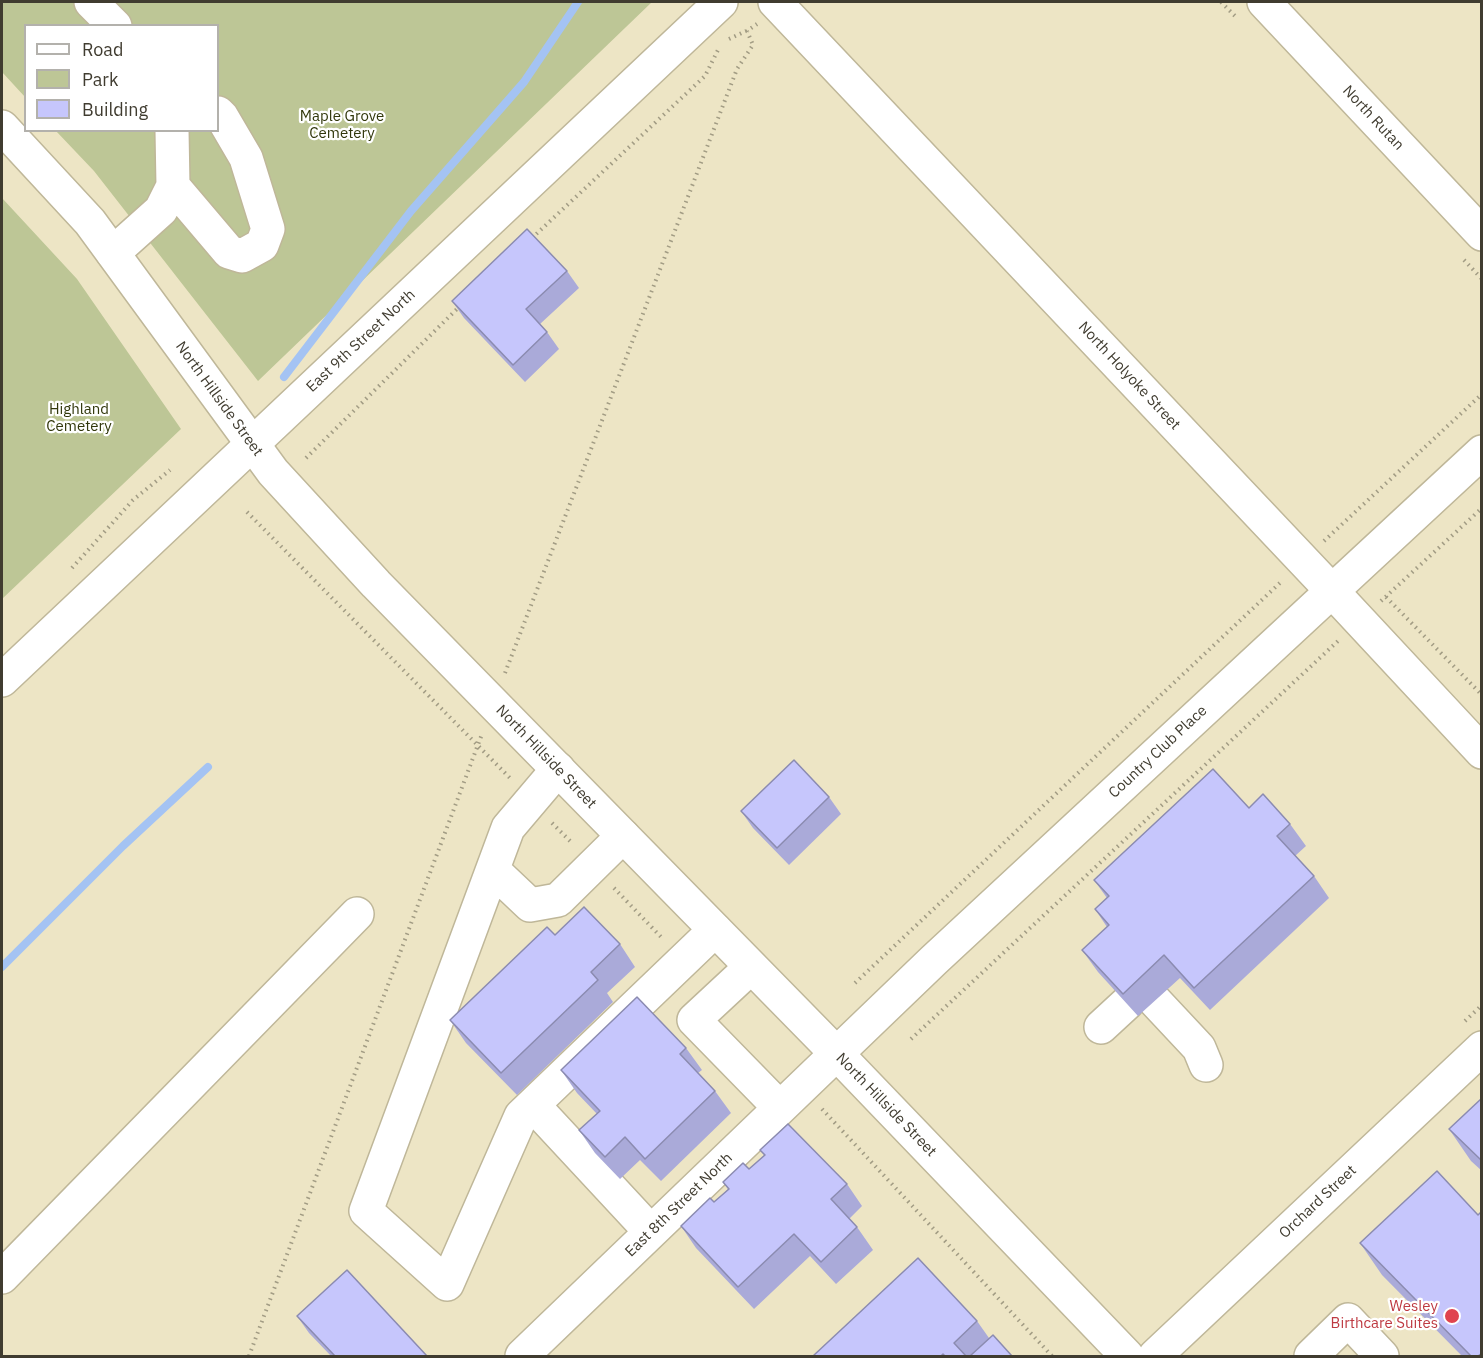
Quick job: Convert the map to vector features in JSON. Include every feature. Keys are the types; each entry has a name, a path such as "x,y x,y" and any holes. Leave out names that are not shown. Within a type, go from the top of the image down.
{"street":[{"path":"91,2 113,24"},
{"name":"East 9th Street North","path":"2,680 721,2"},
{"name":"North Holyoke Street","path":"775,2 1482,752"},
{"name":"North Rutan","path":"1264,2 1482,234"},
{"path":"173,186 229,252 242,256 262,244 268,229 246,158 219,114"},
{"name":"North Hillside Street","path":"2,127 90,222 273,472 376,584 837,1054 1127,1356"},
{"path":"113,253 161,210 173,186 172,132"},
{"name":"Country Club Place","path":"837,1054 934,960 1482,452"},
{"path":"558,769 508,828 366,1211 447,1284 521,1116 533,1106 638,984 683,960 715,930"},
{"path":"493,870 530,905 568,911 593,865 623,836"},
{"path":"2,1277 357,914"},
{"path":"751,967 694,1020 791,1098"},
{"path":"1101,1027 1141,1002 1199,1048 1206,1065"},
{"name":"Orchard Street","path":"1155,1356 1482,1047"},
{"name":"East 8th Street North","path":"522,1356 837,1054"},
{"path":"533,1106 651,1232"},
{"path":"1311,1356 1348,1320 1382,1356"}],"path":[{"path":"529,240 705,76 721,43 747,31"},
{"path":"306,458 462,305"},
{"path":"855,983 1482,394"},
{"path":"71,569 134,500 170,470"},
{"path":"911,1039 1482,508"},
{"path":"247,512 531,800 683,960"},
{"path":"1386,597 1482,695"},
{"path":"791,1098 1052,1356"}],"green space":[{"name":"Maple Grove Cemetery","path":"2,2 652,2 258,381 94,171 57,132 219,132 219,24 24,24 24,96 2,72"},
{"name":"Highland Cemetery","path":"2,198 77,279 181,429 2,599"}],"building":[{"path":"527,229 567,271 526,309 547,332 513,365 452,301"},
{"path":"794,760 829,797 777,848 741,811"},
{"path":"1213,769 1249,808 1263,794 1290,824 1277,836 1314,876 1194,988 1164,955 1123,994 1082,950 1109,925 1095,909 1109,896 1094,880"},
{"path":"584,907 620,944 591,972 598,980 501,1073 450,1020 547,927 555,935"},
{"path":"637,997 686,1048 680,1054 715,1091 645,1159 625,1137 605,1157 579,1130 600,1111 561,1070"},
{"path":"1482,1098 1482,1161 1449,1129"},
{"path":"788,1124 847,1184 831,1199 857,1227 821,1262 794,1234 738,1287 681,1226 710,1198 714,1202 729,1189 723,1182 743,1163 749,1169 765,1155 760,1150"},
{"name":"Wesley Birthcare Suites","path":"1437,1171 1478,1215 1482,1211 1482,1353 1478,1356 1471,1356 1360,1243"},
{"path":"918,1258 977,1321 954,1343 966,1356 945,1356 943,1354 941,1356 813,1356"},
{"path":"347,1270 427,1356 335,1356 297,1316"},
{"path":"993,1335 1012,1356 970,1356"}],"waterway":[{"path":"284,377 411,211 524,82 578,2"},
{"path":"2,967 123,846 208,767"}],"place":[{"name":"Wesley Birthcare Suites","path":"1452,1316"}]}
